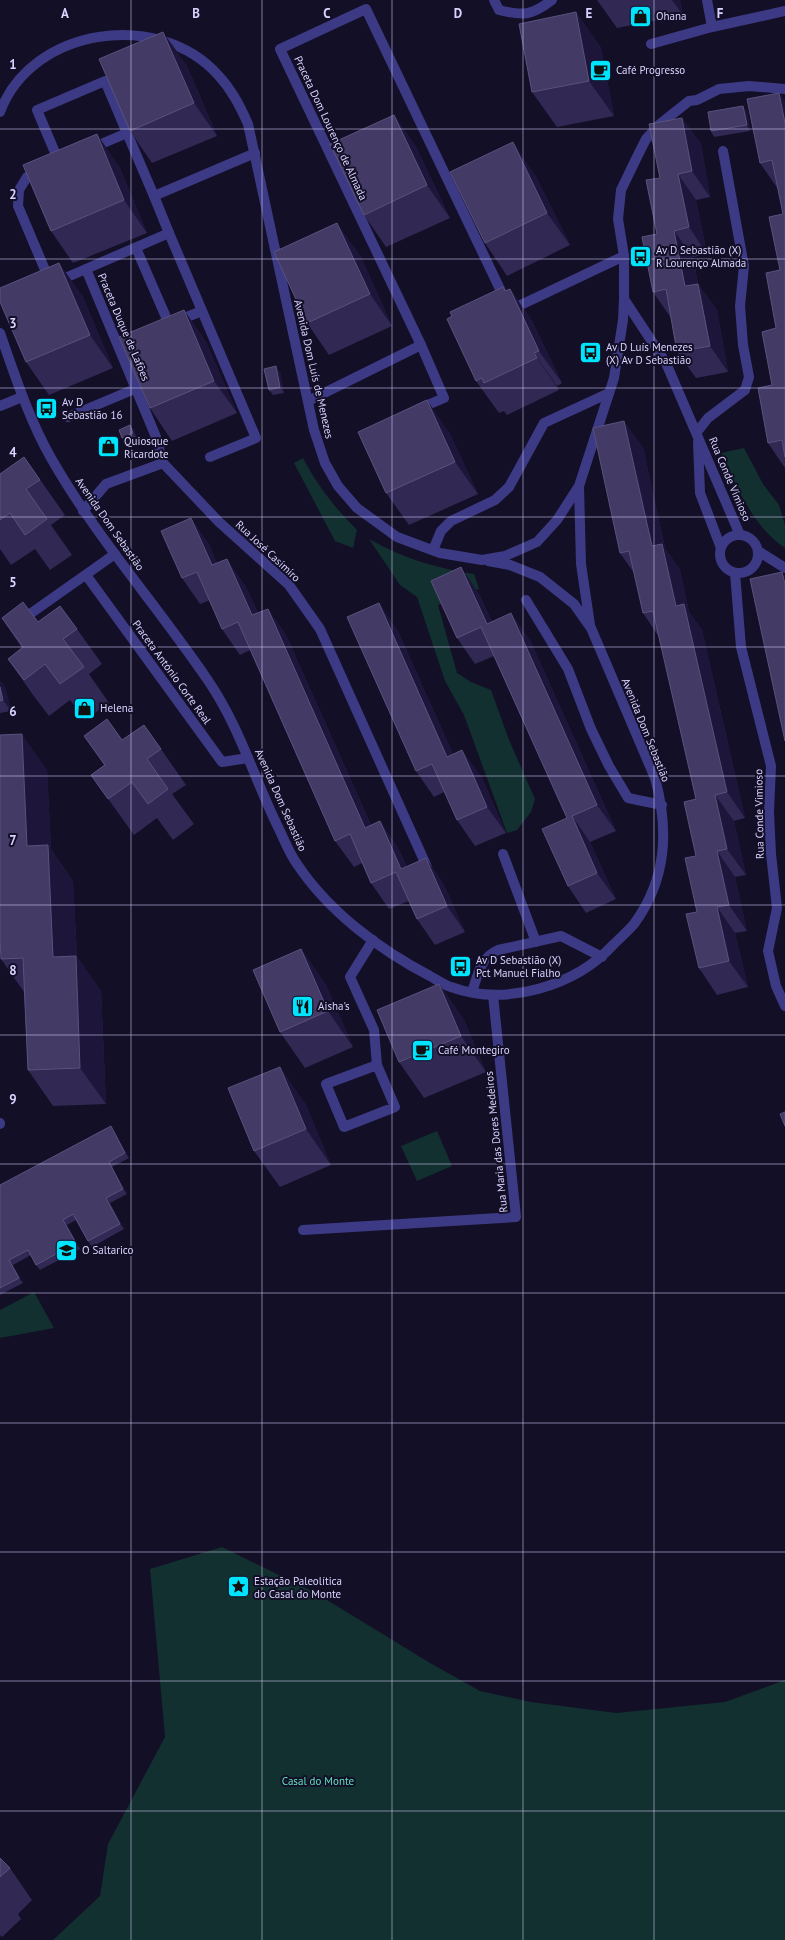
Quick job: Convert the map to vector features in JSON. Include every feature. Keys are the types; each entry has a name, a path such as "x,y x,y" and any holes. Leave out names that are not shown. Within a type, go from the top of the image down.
{"street":[{"path":"494,0 499,10 520,15 539,10 552,0"},
{"path":"707,0 712,27"},
{"name":"Praceta Dom Lourenço de Almada","path":"421,344 280,49 366,9 510,310 624,256"},
{"path":"651,44 712,27 785,11"},
{"name":"Avenida Dom Luís de Menezes","path":"0,112 3,103 20,80 39,61 66,45 99,35 130,34 167,41 196,57 218,74 237,100 248,124 314,430 326,463 338,486 358,508 397,536 433,550 482,560 505,556 537,542 557,520 579,486 614,378 623,320 624,256 618,219 621,190 646,139 660,124 689,101 697,100 718,89 750,86 785,89"},
{"path":"52,164 37,110 105,82 256,438 210,457"},
{"path":"86,269 51,284 18,206 19,190 27,177 52,164 127,133"},
{"path":"697,432 708,418 745,390 749,377 743,345 740,306 744,266 723,151"},
{"path":"154,196 255,153"},
{"name":"Praceta Duque de Lafões","path":"163,463 156,437 137,388 86,269 170,233"},
{"path":"136,248 169,324 202,310"},
{"name":"Rua Conde Vimioso","path":"624,299 666,363 697,432 740,535"},
{"name":"Avenida Dom Sebastião","path":"0,333 22,397 50,457 83,511 208,680 234,724 268,807 294,861 308,880 326,900 373,940 400,961 452,987 493,995 524,992 562,982 588,968 602,957 634,924 653,891 663,854 662,805 655,778 590,628"},
{"path":"308,401 421,344 444,398 411,412"},
{"path":"68,417 137,388"},
{"path":"433,550 441,531 451,521 495,500 509,487 544,423 609,393"},
{"path":"0,406 22,397"},
{"name":"Rua Conde Vimioso","path":"697,432 700,493 721,548 721,561 734,573 741,647 771,766 769,812 771,854 777,908 768,951 776,986 785,1006"},
{"path":"83,511 106,484 163,463"},
{"name":"Rua José Casimiro","path":"163,463 219,522 289,585 320,630 427,867"},
{"path":"579,486 580,564 590,628"},
{"name":"Rua Conde Vimioso","path":"721,548 728,538 740,535 752,540 758,551 785,568"},
{"path":"734,573 741,573 752,568 758,557 758,551"},
{"path":"19,622 115,554"},
{"path":"482,560 510,565 540,577 574,604 590,628"},
{"name":"Praceta António Corte Real","path":"86,575 222,762 248,758"},
{"path":"526,600 568,669 591,729 609,766 628,798 662,805"},
{"path":"503,854 536,942"},
{"path":"472,992 483,961 490,954 498,950 561,936 602,957"},
{"path":"373,940 350,977 374,1030 377,1065 395,1107 344,1127 326,1084 377,1065"},
{"name":"Rua Maria das Dores Medeiros","path":"303,1230 516,1217 493,995"}],"green space":[{"path":"744,448 763,484 779,505 785,525 785,548 764,529 755,518 740,492 721,453"},
{"path":"303,458 314,478 327,496 357,530 353,548 335,541 294,463"},
{"path":"369,539 407,557 445,568 474,574 479,589 438,605 457,673 471,682 491,690 509,740 535,799 531,812 517,830 507,833 464,715 445,681 417,597 400,585"},
{"path":"437,1131 452,1166 417,1181 401,1146"},
{"path":"34,1292 54,1328 0,1338 0,1310"},
{"name":"Casal do Monte","path":"222,1547 314,1592 430,1663 480,1691 531,1702 616,1713 725,1702 785,1680 785,1940 53,1940 100,1896 108,1844 165,1737 150,1569"}],"building":[{"path":"576,12 589,81 532,92 519,24"},
{"path":"163,32 194,103 130,131 99,59"},
{"path":"779,93 785,123 785,457 782,440 768,443 758,388 772,385 762,332 776,328 766,273 780,270 769,217 783,214 772,160 760,163 747,99"},
{"path":"743,106 747,125 711,131 708,112"},
{"path":"394,115 427,185 364,215 330,144"},
{"path":"682,118 692,171 678,174 689,227 674,231 685,286 698,284 710,346 677,352 666,289 653,292 642,237 657,234 646,180 660,178 649,124"},
{"path":"97,134 124,200 51,231 23,165"},
{"path":"513,142 547,213 485,243 450,172"},
{"path":"337,223 370,294 307,323 274,252"},
{"path":"59,263 90,335 26,362 0,302 0,288"},
{"path":"503,287 505,291 510,289 539,351 534,353 537,358 484,383 482,378 476,381 447,319 452,316 450,312"},
{"path":"184,310 214,381 150,408 119,337"},
{"path":"276,366 280,387 269,390 264,369"},
{"path":"427,400 455,462 386,493 358,432"},
{"path":"624,421 652,546 662,544 676,606 684,604 727,792 715,795 727,849 717,851 729,905 717,907 729,961 699,968 686,914 697,912 685,858 696,856 684,802 696,799 653,611 643,613 629,551 620,553 593,428"},
{"path":"130,425 133,433 122,438 119,430"},
{"path":"24,457 40,480 26,489 47,519 25,535 10,513 0,520 0,474"},
{"path":"191,518 212,565 227,559 252,615 268,609 365,828 380,821 401,869 426,858 447,906 417,919 396,872 371,883 350,834 335,841 238,622 222,629 197,572 182,578 161,531"},
{"path":"461,567 487,624 511,613 597,805 572,816 597,873 568,886 542,829 567,818 481,627 457,638 431,581"},
{"path":"782,572 785,584 785,741 750,579"},
{"path":"23,602 38,622 60,606 77,629 63,639 84,667 60,684 45,664 24,680 8,659 23,647 2,618"},
{"path":"379,603 447,757 462,750 487,807 457,820 432,764 416,771 347,617"},
{"path":"0,687 3,700 0,701"},
{"path":"107,719 122,740 144,725 161,749 147,759 168,789 148,804 132,782 108,799 91,775 105,765 84,736"},
{"path":"22,734 27,846 48,845 53,957 76,956 80,1068 28,1070 23,958 1,959 0,735"},
{"path":"301,949 328,1011 280,1032 253,970"},
{"path":"439,984 461,1036 399,1062 377,1010"},
{"path":"280,1067 306,1129 254,1151 228,1088"},
{"path":"785,1112 785,1126 780,1114"},
{"path":"111,1126 125,1153 109,1162 123,1189 106,1198 120,1224 88,1241 73,1214 63,1220 76,1243 36,1265 28,1250 9,1260 19,1278 0,1288 0,1185"},
{"path":"0,1858 10,1868 0,1877"}],"place":[{"name":"Ohana","path":"640,16"},
{"name":"Café Progresso","path":"601,70"},
{"name":"Av D Sebastião (X) R Lourenço Almada","path":"641,256"},
{"name":"Av D Luís Menezes (X) Av D Sebastião","path":"590,353"},
{"name":"Av D Sebastião 16","path":"47,408"},
{"name":"Quiosque Ricardote","path":"108,447"},
{"name":"Helena","path":"84,708"},
{"name":"Av D Sebastião (X) Pct Manuel Fialho","path":"460,966"},
{"name":"Aisha's","path":"303,1006"},
{"name":"Café Montegiro","path":"423,1050"},
{"name":"O Saltarico","path":"67,1250"},
{"name":"Estação Paleolítica do Casal do Monte","path":"238,1587"}]}
